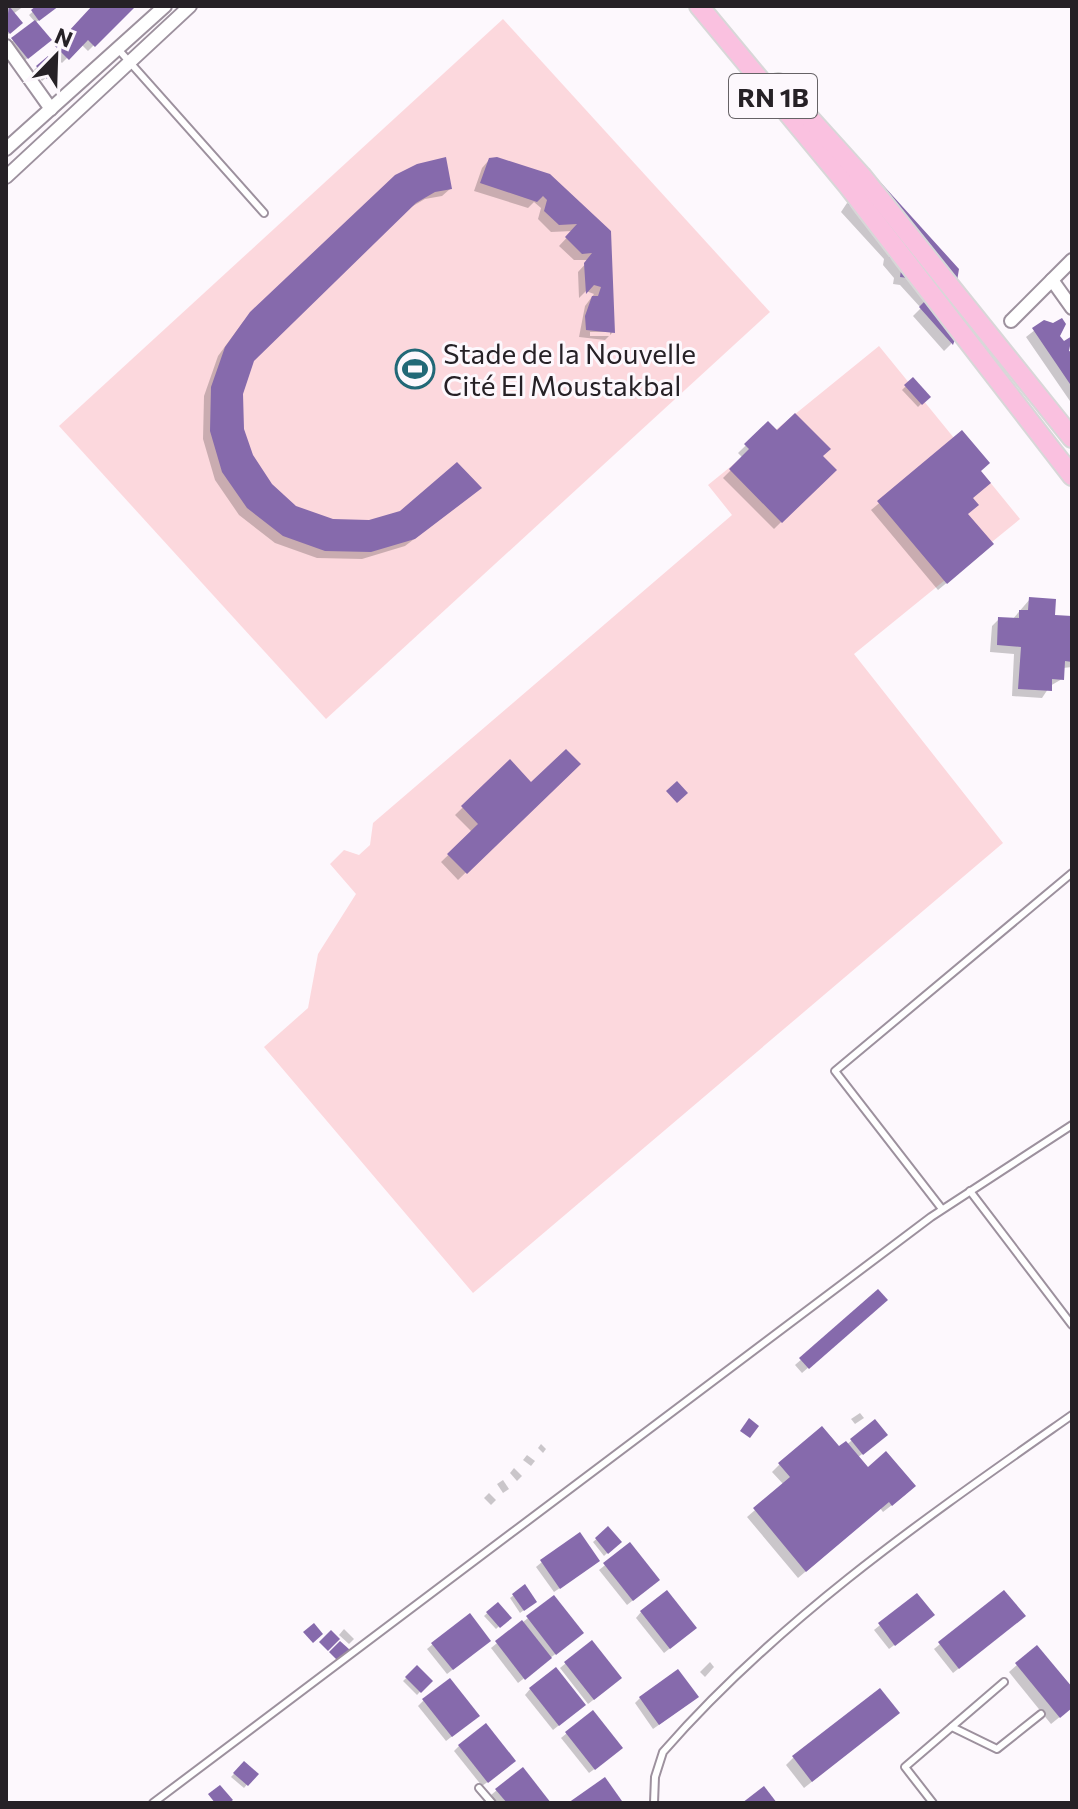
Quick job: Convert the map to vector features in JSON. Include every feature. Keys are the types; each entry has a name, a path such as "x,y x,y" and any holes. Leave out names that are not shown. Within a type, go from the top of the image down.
{"main road":[{"name":"RN 1B","path":"699,6 854,181"},
{"name":"RN 1B","path":"715,6 940,287 1072,438"},
{"name":"RN 1B","path":"940,287 1072,476"}],"street":[{"path":"6,149 165,6"},
{"path":"6,177 190,6"},
{"path":"6,46 51,109"},
{"path":"1011,321 1072,260"},
{"path":"1052,280 1072,308"}],"lane":[{"path":"118,49 264,213"},
{"path":"942,1209 835,1071 1072,873"},
{"path":"153,1803 942,1209 1072,1125"},
{"path":"970,1191 1072,1325"},
{"path":"654,1803 655,1777 663,1752 792,1621 927,1517 1072,1415"},
{"path":"933,1803 905,1767 1004,1682"},
{"path":"952,1727 997,1749 1041,1714"},
{"path":"479,1788 492,1803"}],"shaded area":[{"name":"Stade de la Nouvelle Cité El Moustakbal","path":"503,19 770,312 326,719 59,426"},
{"path":"879,346 1020,519 854,654 1003,843 473,1293 264,1047 308,1008 318,954 356,894 330,864 344,850 359,855 370,845 373,823 732,515 708,485"}],"building":[{"path":"9,6 23,23 10,34 6,29"},
{"path":"36,6 59,6 39,21 31,10"},
{"path":"92,6 136,6 95,47 88,40 69,60 55,46"},
{"path":"35,20 52,40 28,59 11,38"},
{"path":"48,56 58,70 47,79 36,66"},
{"path":"446,157 452,189 435,192 416,203 254,361 243,394 244,429 253,455 272,484 296,506 333,519 369,520 400,511 457,462 482,488 415,539 371,552 325,551 283,536 247,508 222,472 210,431 211,387 225,347 250,312 395,175 417,164"},
{"path":"497,157 550,174 611,231 615,333 586,330 585,316 592,296 598,296 601,287 594,285 586,294 584,263 592,253 582,254 565,237 577,224 559,225 544,211 547,200 543,196 537,202 480,183 489,158"},
{"path":"873,174 959,269 957,281 938,297 952,300 965,311 953,345 919,307 927,299 908,278 900,277 901,270 889,257 890,251 848,204 849,195"},
{"path":"1062,318 1066,324 1060,336 1064,341 1072,336 1069,351 1072,352 1072,387 1032,328 1044,320 1053,323"},
{"path":"913,377 931,397 922,405 904,385"},
{"path":"795,413 831,449 823,456 837,470 782,523 729,469 749,449 744,444 768,421 777,430"},
{"path":"962,430 990,463 981,471 991,483 973,498 979,505 968,514 994,544 947,584 877,501"},
{"path":"1029,597 1056,599 1055,615 1072,616 1072,662 1065,661 1064,680 1052,679 1052,691 1018,689 1021,647 997,645 998,617 1019,618 1019,610 1028,610"},
{"path":"566,749 581,764 467,874 447,854 478,824 461,806 510,759 531,782"},
{"path":"677,781 688,793 677,803 666,791"},
{"path":"878,1289 888,1300 809,1369 799,1358"},
{"path":"749,1418 759,1426 750,1438 740,1431"},
{"path":"875,1419 888,1435 863,1455 850,1439"},
{"path":"822,1426 839,1446 846,1441 868,1467 886,1451 916,1486 892,1506 889,1502 806,1572 753,1508 790,1477 778,1463"},
{"path":"608,1526 622,1542 608,1554 595,1538"},
{"path":"580,1532 600,1561 560,1589 540,1560"},
{"path":"630,1542 660,1580 633,1601 603,1563"},
{"path":"525,1584 537,1602 524,1611 512,1594"},
{"path":"667,1590 697,1628 670,1649 640,1611"},
{"path":"1004,1590 1026,1616 959,1669 938,1642"},
{"path":"917,1593 935,1615 895,1646 878,1623"},
{"path":"554,1595 584,1633 556,1655 526,1616"},
{"path":"498,1602 512,1618 500,1628 486,1612"},
{"path":"470,1613 491,1641 453,1670 431,1643"},
{"path":"522,1620 552,1658 525,1680 495,1641"},
{"path":"314,1623 323,1634 313,1643 303,1632"},
{"path":"331,1630 340,1639 328,1651 319,1642"},
{"path":"592,1640 622,1678 594,1700 564,1662"},
{"path":"340,1641 350,1650 338,1661 329,1652"},
{"path":"1037,1645 1072,1687 1072,1708 1060,1718 1015,1663"},
{"path":"417,1665 433,1681 421,1693 405,1677"},
{"path":"556,1667 586,1705 559,1726 529,1688"},
{"path":"678,1669 699,1697 659,1725 639,1697"},
{"path":"450,1678 480,1716 452,1737 422,1699"},
{"path":"880,1688 900,1713 812,1782 792,1756"},
{"path":"593,1710 623,1748 595,1770 565,1732"},
{"path":"486,1723 516,1761 488,1783 458,1745"},
{"path":"244,1761 259,1774 248,1786 233,1773"},
{"path":"523,1767 551,1803 507,1803 495,1789"},
{"path":"605,1777 622,1801 568,1803"},
{"path":"220,1785 233,1800 229,1803 215,1803 208,1794"},
{"path":"764,1786 777,1803 742,1803"}],"place":[{"name":"Stade de la Nouvelle Cité El Moustakbal","path":"415,369"}]}
